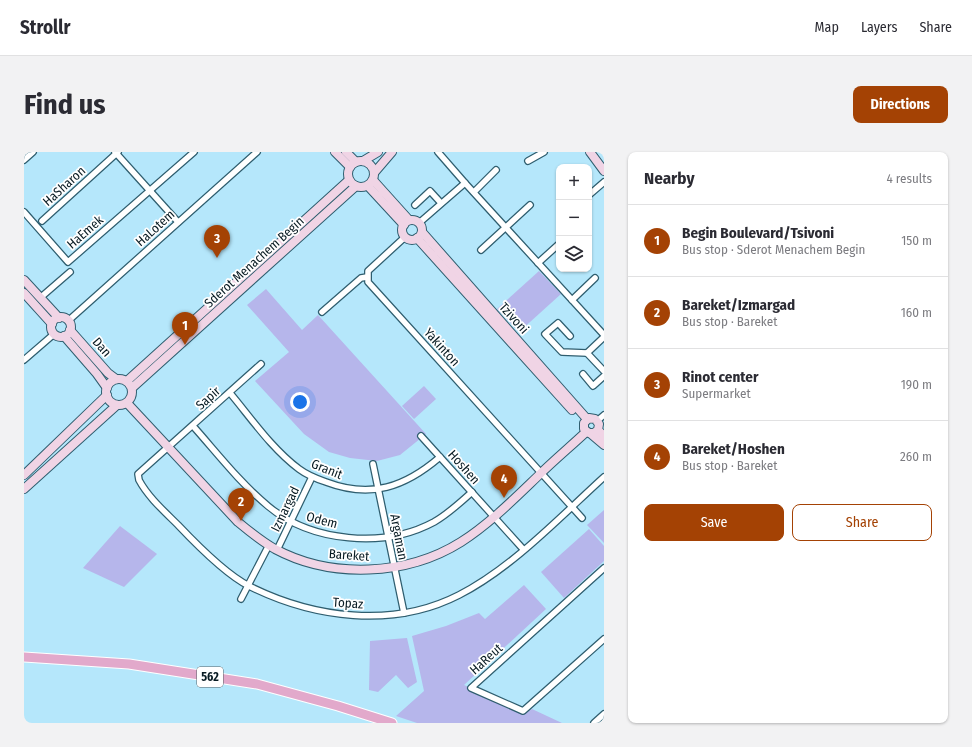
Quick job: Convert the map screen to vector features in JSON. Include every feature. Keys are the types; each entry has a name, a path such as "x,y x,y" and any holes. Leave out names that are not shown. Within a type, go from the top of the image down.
{"main road":[{"name":"562","path":"24,657 129,664 257,684 338,706 392,723"}],"street":[{"path":"24,160 34,152"},
{"path":"150,191 194,152"},
{"name":"HaLotem","path":"68,321 256,152"},
{"path":"335,152 356,163 371,165 372,179 407,223"},
{"path":"346,152 356,163"},
{"path":"378,152 356,163 349,180 356,186 372,179 392,152"},
{"path":"439,152 604,336 587,353"},
{"path":"528,161 544,152"},
{"path":"590,152 604,171"},
{"path":"117,153 178,222"},
{"name":"HaSharon","path":"42,221 117,153"},
{"path":"474,192 496,170"},
{"name":"Sderot Menachem Begin","path":"130,384 349,180"},
{"path":"407,223 419,223 465,182"},
{"path":"592,192 604,182"},
{"name":"Sderot Menachem Begin","path":"130,384 356,186"},
{"name":"HaEmek","path":"24,212 68,262 150,191"},
{"path":"415,205 430,191 441,203"},
{"path":"480,250 530,205"},
{"path":"407,223 403,231 405,237 411,240 420,235 422,227 419,223"},
{"name":"Tzivoni","path":"420,235 586,421"},
{"path":"322,312 361,278 367,277 368,271 405,237"},
{"path":"538,263 556,247"},
{"path":"40,298 70,272"},
{"name":"Yakinton","path":"367,277 368,282 582,518"},
{"path":"572,300 595,278"},
{"path":"24,280 40,298 56,321"},
{"path":"24,293 56,321 68,321 70,330 64,336 54,334"},
{"path":"54,334 52,329 56,321"},
{"path":"570,336 558,323 545,334 562,352 587,353 604,371"},
{"name":"Dan","path":"70,330 108,373 116,379"},
{"path":"24,360 54,334"},
{"name":"Dan","path":"64,336 97,374 107,392"},
{"name":"Sapir","path":"169,448 261,364"},
{"path":"583,374 593,386 604,376"},
{"path":"24,475 107,392 110,382 116,379 130,384 132,396 127,403 117,405 24,489"},
{"path":"107,392 111,402 117,405"},
{"name":"Granit","path":"230,393 285,457 300,470 312,477 340,487 378,490 408,480 424,471 440,457"},
{"name":"Bareket","path":"127,403 238,522 269,545 277,550 320,565 355,570 394,568 443,552 461,542 494,517 541,472 592,432"},
{"path":"592,432 597,421 604,415"},
{"path":"597,421 593,418 586,421 583,428 604,436"},
{"name":"Odem","path":"193,426 245,485 268,506 290,522 318,532 344,537 368,538 413,531 433,522 451,511 472,492"},
{"path":"592,432 604,445"},
{"name":"Hoshen","path":"421,436 523,549"},
{"name":"Topaz","path":"169,448 138,474 142,485 197,545 248,586 302,607 328,613 360,616 404,613 458,595 499,570 604,477"},
{"name":"Argaman","path":"373,464 404,613"},
{"name":"Izmargad","path":"277,550 312,477"},
{"name":"Izmargad","path":"241,598 269,545"},
{"name":"HaReut","path":"604,568 471,688 523,711 604,639"},
{"path":"594,723 604,714"}],"shaded area":[{"path":"539,271 561,294 519,332 497,309"},
{"path":"266,289 302,330 318,315 426,434 400,455 377,461 350,458 329,452 304,434 255,381 289,352 247,305"},
{"path":"424,386 436,399 414,419 402,406"},
{"path":"604,510 604,543 587,525"},
{"path":"120,526 157,554 124,587 83,568"},
{"path":"589,529 604,546 604,561 564,598 541,572"},
{"path":"524,585 546,609 464,685 527,712 532,709 562,723 417,723 396,716 424,691 412,636 446,626 479,613 485,619"},
{"path":"407,638 417,682 408,688 396,675 378,692 369,690 370,641"}],"place":[{"name":"Rinot center","path":"217,258"},
{"name":"Begin Boulevard/Tsivoni","path":"185,345"},
{"name":"Bareket/Hoshen","path":"504,498"},
{"name":"Bareket/Izmargad","path":"241,521"}]}
